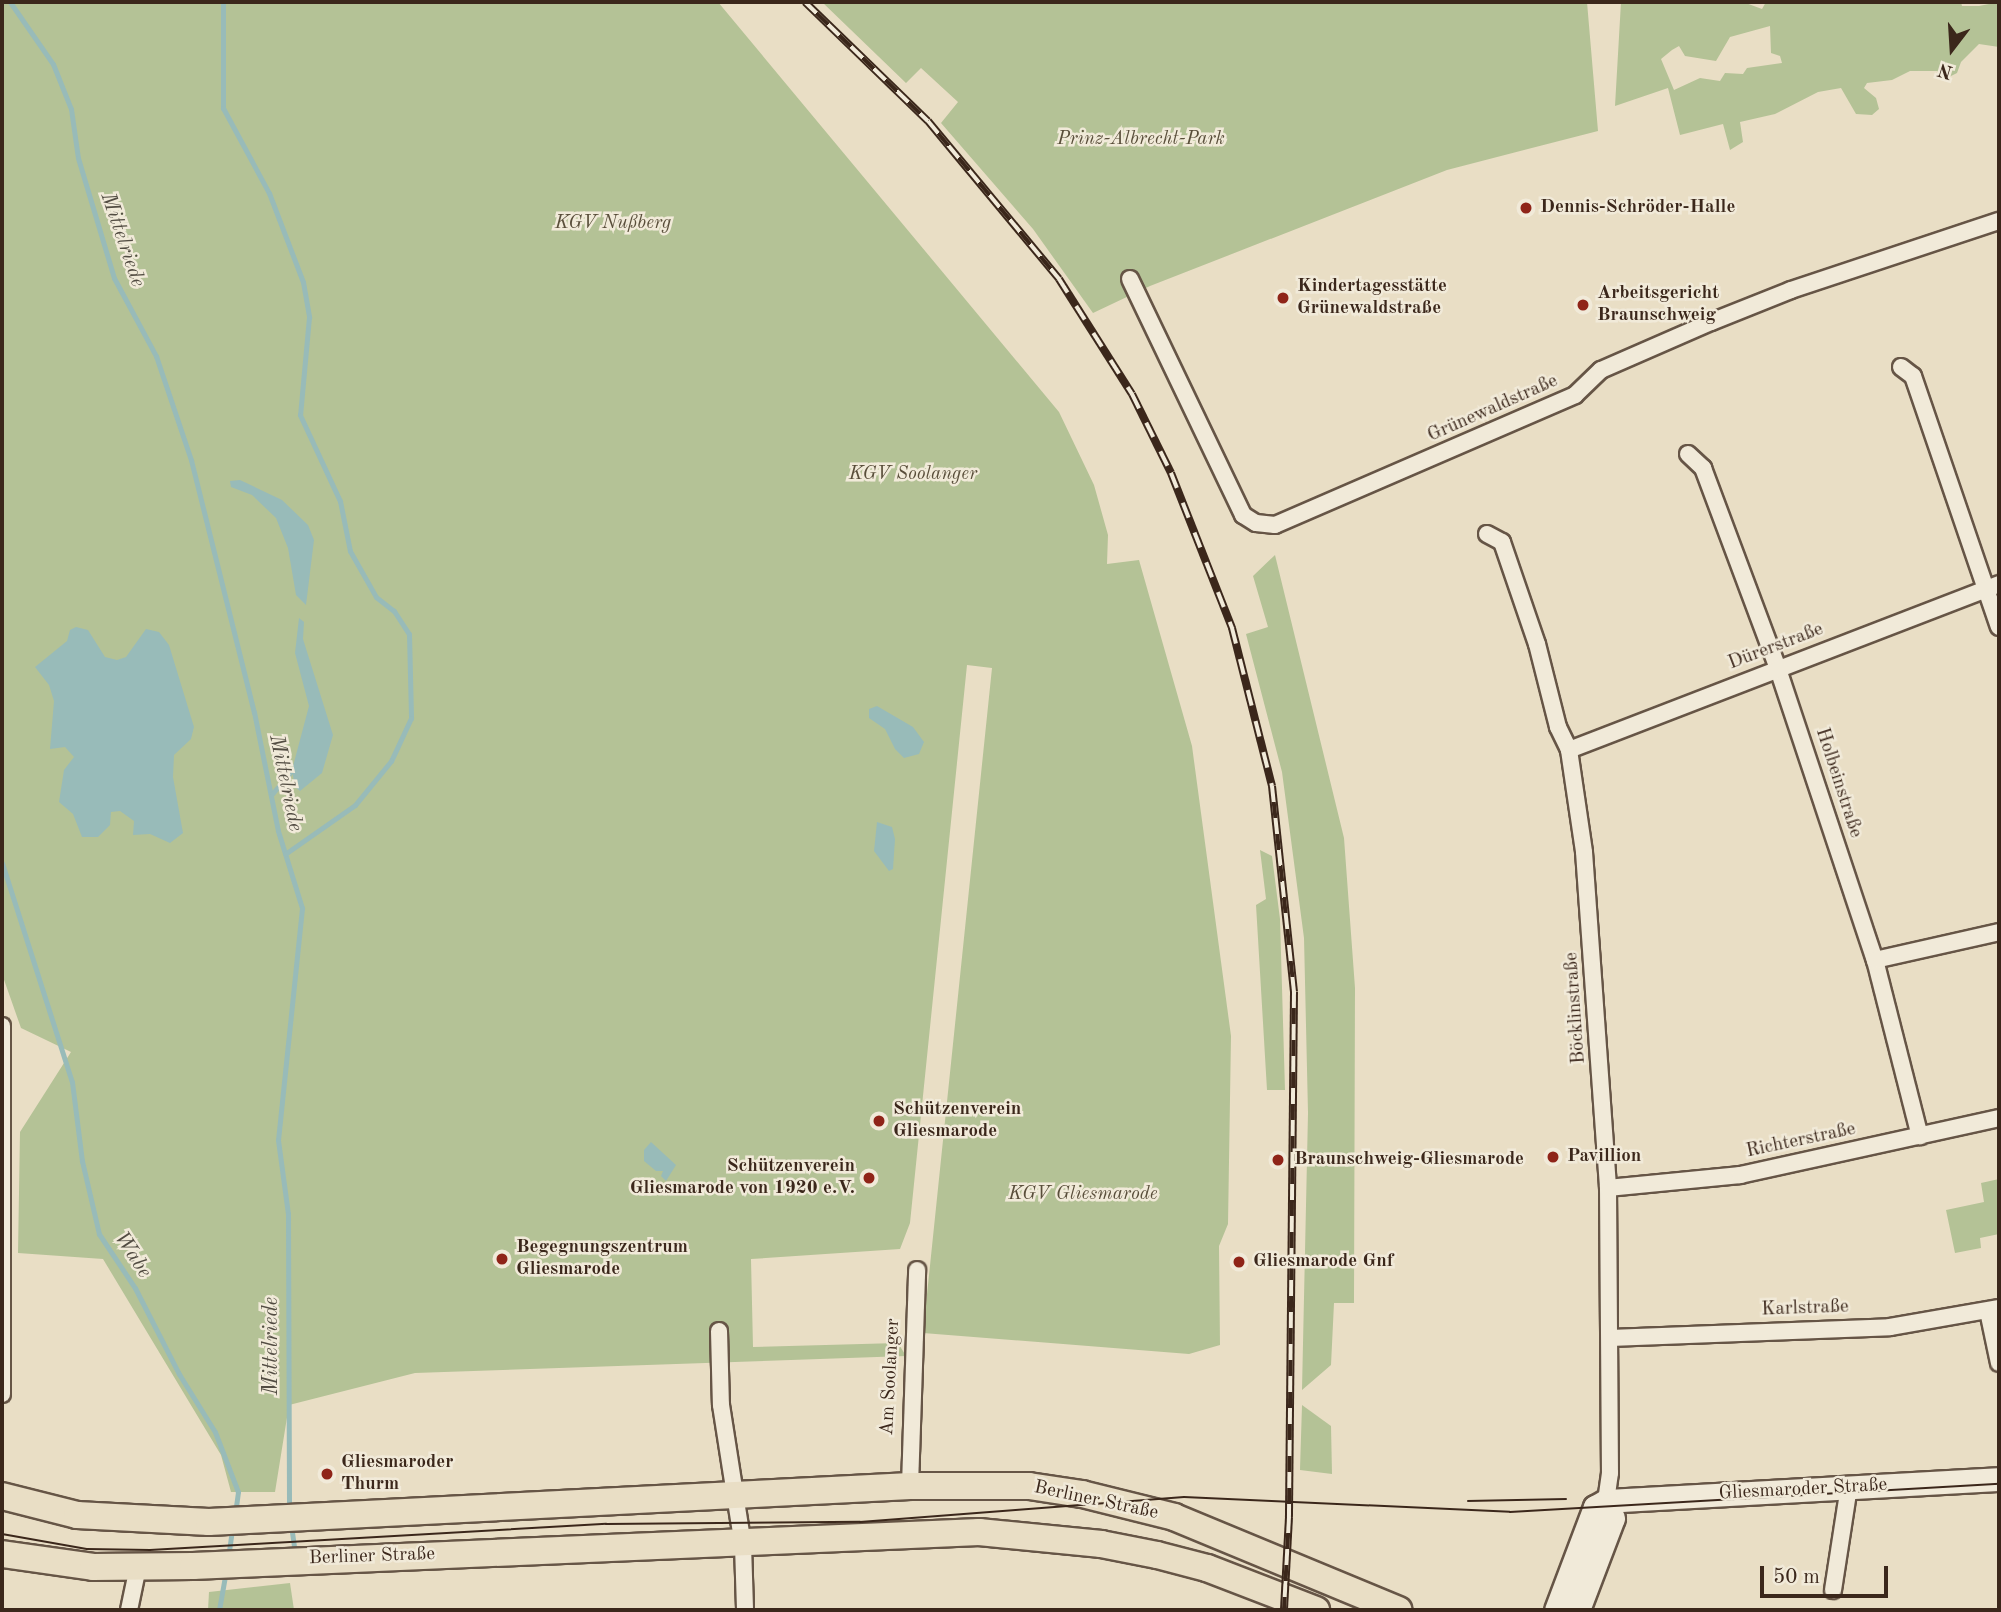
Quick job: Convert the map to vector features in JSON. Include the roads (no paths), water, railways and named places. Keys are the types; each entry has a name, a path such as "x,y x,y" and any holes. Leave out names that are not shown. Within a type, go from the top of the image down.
{"main road":[{"name":"Berliner Straße","path":"10,1503 77,1515 219,1521 301,1520 910,1486 1029,1486 1138,1507 1215,1531 1398,1610"},
{"name":"Berliner Straße","path":"5,1553 93,1567 138,1567 743,1545 915,1533 1044,1536 1193,1564 1316,1610"}],"street":[{"name":"Grünewaldstraße","path":"1130,279 1243,515 1256,523 1275,525 1576,395 1601,370 1699,327 1791,290 1999,220"},
{"path":"1901,367 1913,376 1993,586 1999,627"},
{"name":"Holbeinstraße","path":"1688,454 1703,468 1778,669 1875,960 1920,1136"},
{"name":"Böcklinstraße","path":"1487,534 1502,542 1519,588 1558,727 1569,750 1590,906 1608,1188 1611,1473 1606,1501"},
{"name":"Dürerstraße","path":"1569,750 1993,586"},
{"path":"1875,960 1999,932"},
{"path":"2,1026 2,1394"},
{"name":"Richterstraße","path":"1608,1188 1740,1175 1999,1118"},
{"name":"Am Soolanger","path":"910,1486 917,1270"},
{"path":"1994,1309 1999,1363"},
{"name":"Karlstraße","path":"1610,1338 1890,1327 1994,1309"},
{"path":"719,1331 721,1405 733,1495 743,1545 745,1610"},
{"name":"Gliesmaroder Straße","path":"1606,1501 1999,1479"},
{"path":"1833,1590 1849,1487"},
{"path":"1556,1610 1595,1507 1606,1501 1613,1518 1578,1610"},
{"path":"129,1610 138,1567"}],"water":[{"path":"240,480 282,500 308,525 314,540 306,605 296,595 288,548 276,518 252,495 231,487 230,481"},
{"path":"299,618 304,622 303,639 333,735 322,773 300,791 295,787 292,770 309,706 295,653"},
{"path":"76,627 88,630 105,657 117,660 126,657 146,629 159,632 169,645 194,727 191,739 174,755 173,777 183,833 170,843 150,834 133,835 134,821 120,811 111,812 110,825 98,837 82,837 73,814 59,802 64,770 74,757 65,747 50,749 54,701 49,685 35,667 67,641 70,630"},
{"path":"877,706 913,727 924,742 919,754 904,758 895,749 885,729 869,718 869,709"},
{"path":"877,822 892,827 895,839 893,869 889,871 874,851"},
{"path":"651,1142 676,1165 666,1181 661,1176 663,1171 656,1171 644,1161 644,1150"}],"waterway":[{"name":"Mittelriede","path":"10,2 53,64 71,109 78,158 114,278 156,356 191,460 254,712 278,831 302,908 278,1140 288,1214 289,1512"},
{"path":"223,2 223,108 269,193 303,282 309,317 300,415 340,501 350,551 376,597 394,611 409,634 411,718 391,761 355,805 285,854"},
{"path":"272,794 292,770"},
{"name":"Wabe","path":"2,863 72,1082 82,1161 99,1234 135,1288 179,1374 215,1432 238,1492 235,1513"},
{"name":"Mittelriede","path":"291,1525 295,1553"},
{"name":"Wabe","path":"228,1558 232,1530"},
{"name":"Wabe","path":"219,1610 226,1572"}],"tram line":[{"path":"2,1534 87,1549 150,1550 606,1524 860,1522 1184,1497 1510,1512 1999,1484"},
{"path":"1468,1501 1566,1499"}],"railway":[{"path":"805,2 928,121 1059,279 1132,394 1171,473 1232,628 1272,786 1294,992 1289,1517 1284,1610"}],"place":[{"name":"Dennis-Schröder-Halle","path":"1526,208"},
{"name":"Kindertagesstätte Grünewaldstraße","path":"1283,298"},
{"name":"Arbeitsgericht Braunschweig","path":"1583,305"},
{"name":"Schützenverein Gliesmarode","path":"879,1121"},
{"name":"Pavillion","path":"1553,1157"},
{"name":"Braunschweig-Gliesmarode","path":"1278,1160"},
{"name":"Schützenverein Gliesmarode von 1920 e.V.","path":"869,1178"},
{"name":"Begegnungszentrum Gliesmarode","path":"502,1259"},
{"name":"Gliesmarode Gnf","path":"1239,1262"},
{"name":"Gliesmaroder Thurm","path":"327,1474"}],"park label":[{"name":"Prinz-Albrecht-Park","path":"1141,140"},
{"name":"KGV Nußberg","path":"613,224"},
{"name":"KGV Soolanger","path":"913,475"},
{"name":"KGV Gliesmarode","path":"1083,1195"}]}
